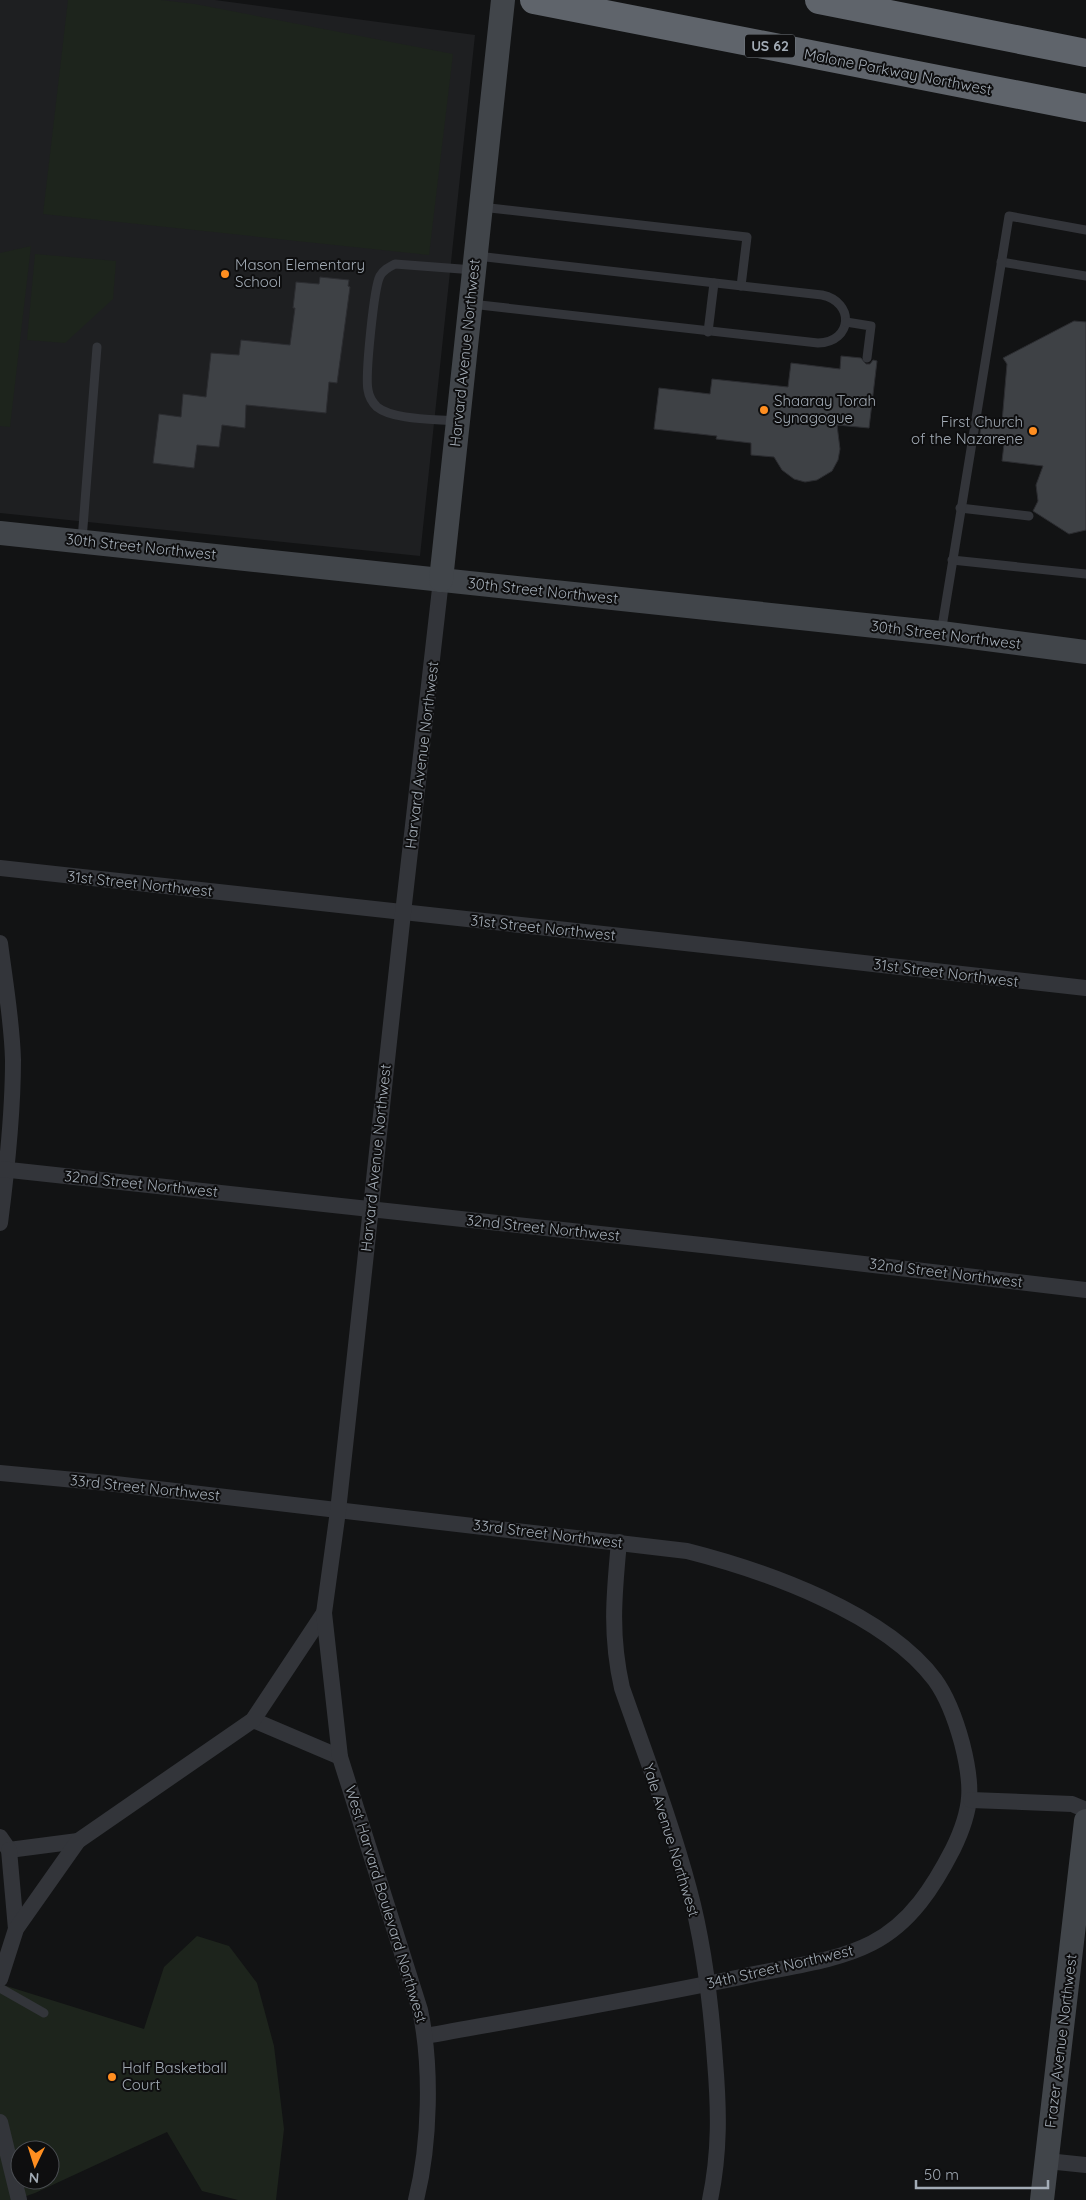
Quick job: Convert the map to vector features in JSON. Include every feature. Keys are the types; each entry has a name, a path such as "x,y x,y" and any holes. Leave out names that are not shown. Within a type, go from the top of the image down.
{"highway":[{"name":"Malone Parkway Northwest","path":"534,0 1086,108"},
{"path":"819,0 1086,53"}],"main road":[{"name":"Harvard Avenue Northwest","path":"441,580 502,0"},
{"name":"30th Street Northwest","path":"0,533 941,633 1086,652"},
{"name":"Frazer Avenue Northwest","path":"1042,2200 1086,1821"}],"street":[{"name":"Harvard Avenue Northwest","path":"338,1510 441,580"},
{"name":"31st Street Northwest","path":"0,868 740,948 1086,988"},
{"path":"0,943 11,1027 13,1060 0,1223"},
{"name":"32nd Street Northwest","path":"4,1169 711,1246 1086,1290"},
{"name":"33rd Street Northwest","path":"0,1473 618,1542 687,1552 752,1570 833,1605 901,1644 935,1681 947,1703 957,1726 970,1777 970,1800"},
{"name":"West Harvard Boulevard Northwest","path":"338,1510 324,1613 340,1757 420,2010 426,2036 428,2061 424,2152 416,2200"},
{"name":"Yale Avenue Northwest","path":"618,1542 613,1627 616,1662 622,1688 689,1888 698,1927 707,1984 714,2045 719,2138 710,2200"},
{"path":"0,1979 16,1930 78,1841 253,1720 324,1613"},
{"path":"253,1720 340,1757"},
{"path":"970,1800 1072,1804 1086,1810"},
{"name":"34th Street Northwest","path":"426,2036 707,1984 849,1954 876,1941 899,1925 918,1906 935,1883 962,1830 970,1800"},
{"path":"16,1930 5,1843 78,1841"},
{"path":"0,2122 4,2164 19,2200"},
{"path":"1047,2161 1086,2165"}],"lane":[{"path":"481,207 747,237 741,286"},
{"path":"941,633 1008,216 1086,230"},
{"path":"1001,262 1086,276"},
{"path":"458,421 395,415 378,408 370,400 367,381 376,290 380,276 387,268 395,264 475,263 714,282 828,297 841,307 846,322 839,336 824,343 708,332 471,304"},
{"path":"708,332 714,282"},
{"path":"846,322 871,326 867,358"},
{"path":"82,541 97,347"},
{"path":"960,508 1029,516"},
{"path":"952,560 1086,574"},
{"path":"0,1988 44,2014"}],"shaded area":[{"name":"Mason Elementary School","path":"0,0 215,0 475,35 420,556 0,513"},
{"path":"68,0 161,0 195,4 453,54 429,255 43,214"},
{"path":"31,246 10,427 0,426 0,253"},
{"path":"35,254 116,261 113,299 65,343 27,340"},
{"path":"197,1936 229,1946 257,1983 274,2046 284,2129 276,2200 238,2200 202,2191 167,2132 60,2181 60,2140 10,2140 10,2190 41,2190 15,2200 0,2200 0,1984 144,2029 164,1967"}],"building":[{"name":"Mason Elementary School","path":"320,277 349,280 348,286 350,287 337,383 329,382 326,413 246,405 245,428 222,425 219,447 197,445 194,468 153,463 159,414 181,417 183,394 206,397 211,353 239,355 241,340 290,345 296,282 319,284"},
{"name":"First Church of the Nazarene","path":"1074,321 1086,322 1086,530 1069,534 1033,511 1038,501 1036,485 1043,466 1002,461 1004,444 979,441 982,419 1002,422 1007,364 1003,358"},
{"name":"Shaaray Torah Synagogue","path":"841,356 861,358 866,364 870,364 873,360 877,361 869,428 837,425 840,449 838,460 832,471 817,480 805,482 794,479 782,470 774,457 751,455 751,443 716,439 717,436 654,429 659,388 710,394 712,379 788,387 791,363 840,369"}],"place":[{"name":"Mason Elementary School","path":"225,274"},
{"name":"Shaaray Torah Synagogue","path":"764,410"},
{"name":"First Church of the Nazarene","path":"1033,431"},
{"name":"Half Basketball Court","path":"112,2077"}]}
